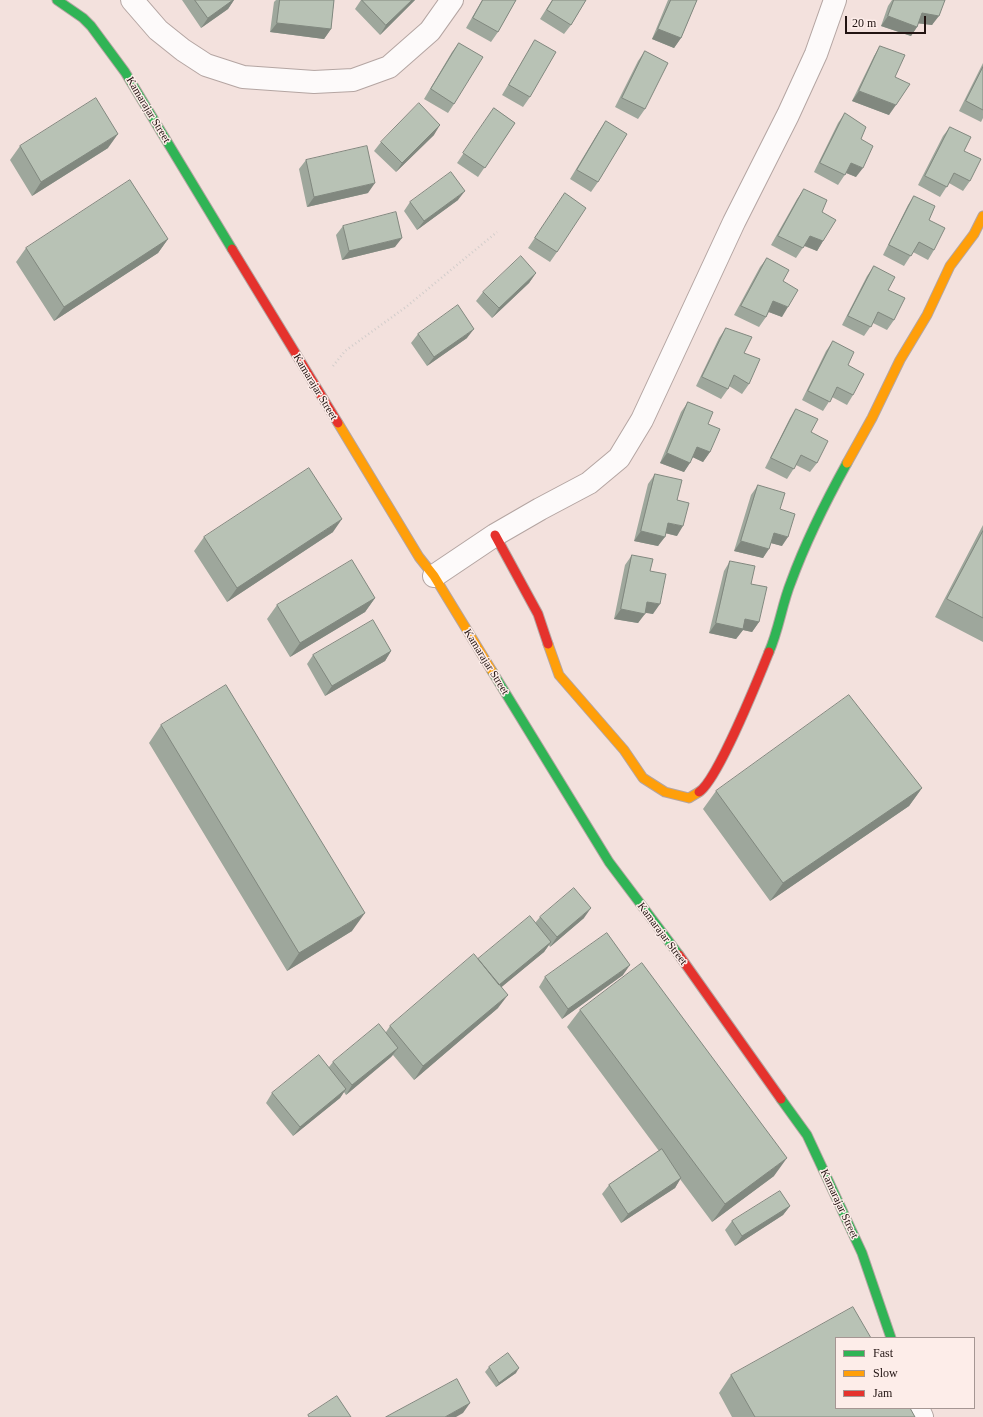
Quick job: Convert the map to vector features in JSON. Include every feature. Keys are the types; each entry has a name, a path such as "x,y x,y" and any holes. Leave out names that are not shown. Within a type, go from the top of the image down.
{"street":[{"name":"Kamarajar Street","path":"57,0 82,9 125,72 316,389 419,557 434,576 609,862 703,988 807,1135 862,1253 891,1337"},
{"path":"132,0 158,30 183,50 206,65 243,78 314,82 353,80 390,67 430,31 452,0"},
{"path":"434,576 540,508 589,483 619,458 642,420 730,230 788,115 816,54 835,0"},
{"path":"496,535 538,614 559,675 624,750 643,778 665,792 689,798 705,788 732,738 763,668 778,630 790,583 836,483 855,451 900,360 927,315 950,266 974,234 983,216"}],"path":[{"path":"316,389 345,351 406,307 497,232"}],"building":[{"path":"195,0 233,0 208,18"},
{"path":"280,0 334,0 331,29 277,23"},
{"path":"362,0 412,0 386,25"},
{"path":"483,0 516,0 498,32 473,18"},
{"path":"553,0 586,0 571,25 547,10"},
{"path":"671,0 697,0 681,38 658,29"},
{"path":"894,0 945,0 939,16 922,13 917,27 888,16"},
{"path":"535,40 556,52 530,97 509,85"},
{"path":"459,43 483,57 454,104 431,89"},
{"path":"880,46 905,55 895,77 910,84 896,105 859,91"},
{"path":"645,51 668,63 645,109 622,98"},
{"path":"983,67 983,110 966,101"},
{"path":"96,98 118,134 41,182 20,146"},
{"path":"419,103 440,125 402,163 381,142"},
{"path":"494,108 515,123 485,168 463,153"},
{"path":"845,113 866,127 861,139 873,146 863,168 851,163 845,175 820,163"},
{"path":"606,121 627,134 598,182 577,170"},
{"path":"950,127 971,137 964,151 981,159 970,181 954,173 947,187 925,176"},
{"path":"367,146 375,183 314,197 306,160"},
{"path":"451,172 465,191 424,221 410,202"},
{"path":"130,180 168,239 64,307 26,248"},
{"path":"804,189 827,200 822,212 836,220 823,241 810,236 803,248 778,236"},
{"path":"565,193 586,208 557,252 535,238"},
{"path":"914,196 935,206 929,220 945,228 934,250 919,242 911,256 889,245"},
{"path":"396,212 402,238 349,251 343,226"},
{"path":"521,256 536,273 499,308 483,292"},
{"path":"767,258 789,270 783,281 798,290 788,307 773,301 766,317 741,306"},
{"path":"874,266 895,277 888,290 905,298 894,320 878,312 871,327 848,316"},
{"path":"458,305 474,329 434,357 418,334"},
{"path":"726,328 752,337 744,353 760,359 749,384 734,375 728,389 702,377"},
{"path":"833,341 854,352 848,365 864,374 853,395 837,387 830,402 808,391"},
{"path":"688,402 713,412 708,424 720,429 710,452 697,447 690,463 667,453"},
{"path":"796,409 818,419 811,432 828,441 817,463 801,455 794,469 771,458"},
{"path":"309,468 342,519 237,588 204,537"},
{"path":"655,474 682,480 677,500 689,503 683,526 668,523 665,537 641,531"},
{"path":"758,485 785,493 780,509 795,514 788,537 774,533 769,549 741,541"},
{"path":"983,531 983,618 947,599"},
{"path":"632,555 653,559 650,571 666,574 660,604 647,602 645,614 621,609"},
{"path":"352,560 375,598 300,643 277,605"},
{"path":"730,561 755,566 751,584 767,587 759,622 745,619 743,629 716,623"},
{"path":"373,620 391,651 332,686 313,655"},
{"path":"226,685 365,913 299,953 161,725"},
{"path":"849,695 922,788 783,883 716,791"},
{"path":"574,888 591,908 557,937 540,917"},
{"path":"530,916 551,942 499,985 478,959"},
{"path":"607,933 630,965 568,1009 545,977"},
{"path":"474,954 508,995 423,1066 390,1026"},
{"path":"642,963 787,1158 725,1204 580,1010"},
{"path":"379,1024 398,1048 352,1085 333,1062"},
{"path":"319,1055 346,1089 300,1127 272,1093"},
{"path":"662,1149 681,1178 628,1214 609,1185"},
{"path":"780,1191 790,1206 742,1236 732,1221"},
{"path":"853,1307 870,1337 835,1337 835,1409 911,1409 915,1417 755,1417 731,1375"},
{"path":"508,1353 519,1368 499,1383 489,1367"},
{"path":"457,1379 470,1403 445,1417 386,1417"},
{"path":"337,1396 351,1417 309,1417 308,1415"}],"traffic: fast":[{"path":"57,0 83,18 91,26 125,72 232,249"},
{"path":"769,652 788,590 803,551 847,463"},
{"path":"492,671 609,862 679,955"},
{"path":"781,1099 807,1135 862,1253 891,1337"}],"traffic: slow":[{"path":"847,463 872,418 900,360 927,315 950,266 974,234 983,216"},
{"path":"338,423 419,557 434,576 492,671"},
{"path":"548,644 559,675 624,750 643,778 665,792 689,798 699,792"}],"traffic: jam":[{"path":"232,249 338,423"},
{"path":"495,535 538,614 548,644"},
{"path":"699,792 707,784 716,769 737,727 769,652"},
{"path":"679,955 781,1099"}]}
